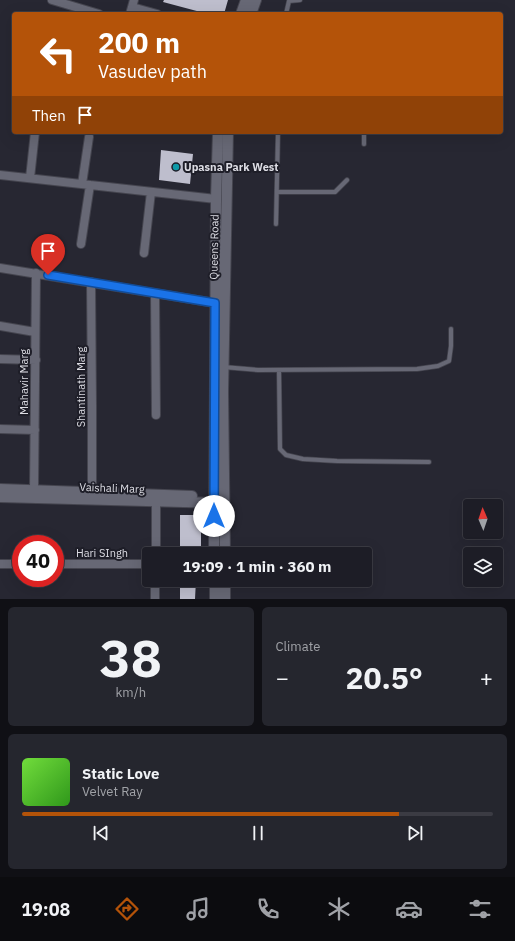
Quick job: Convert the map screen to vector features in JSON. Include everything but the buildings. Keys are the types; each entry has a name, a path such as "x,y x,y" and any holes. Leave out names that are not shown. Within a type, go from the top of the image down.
{"street":[{"path":"52,0 92,12"},
{"path":"242,12 246,0"},
{"path":"252,12 256,0"},
{"path":"132,7 150,12"},
{"path":"30,178 35,134"},
{"name":"Queens Road","path":"218,134 215,303 219,366"},
{"name":"Queens Road","path":"215,547 219,500 219,366 228,134"},
{"path":"81,244 89,137"},
{"path":"0,175 216,199"},
{"path":"144,253 151,192"},
{"path":"0,268 215,303"},
{"name":"Mahavir Marg","path":"34,490 36,273"},
{"name":"Shantinath Marg","path":"91,282 92,492"},
{"path":"155,293 156,415"},
{"path":"0,326 35,332"},
{"path":"0,359 36,360"},
{"path":"0,429 35,430"},
{"name":"Vaishali Marg","path":"0,489 92,492 219,500"},
{"name":"Vaishali Marg","path":"0,497 156,502 219,500"},
{"name":"Queens Road","path":"219,500 224,547"},
{"path":"156,502 156,547"},
{"path":"0,564 12,564"},
{"name":"Hari SIngh","path":"64,564 142,564"},
{"path":"155,587 155,599"},
{"path":"215,587 215,599"},
{"path":"225,587 225,599"}],"lane":[{"path":"286,12 289,1 300,0"},
{"path":"276,224 278,134"},
{"path":"364,134 364,144"},
{"path":"277,192 335,192 346,180"},
{"path":"219,366 258,370 417,370 438,366 449,360 451,329"},
{"path":"279,370 280,449 286,455 303,459 336,461 429,462"}],"place":[{"name":"Upasna Park West","path":"176,167"}],"route":[{"path":"48,275 215,303 214,516"}]}
